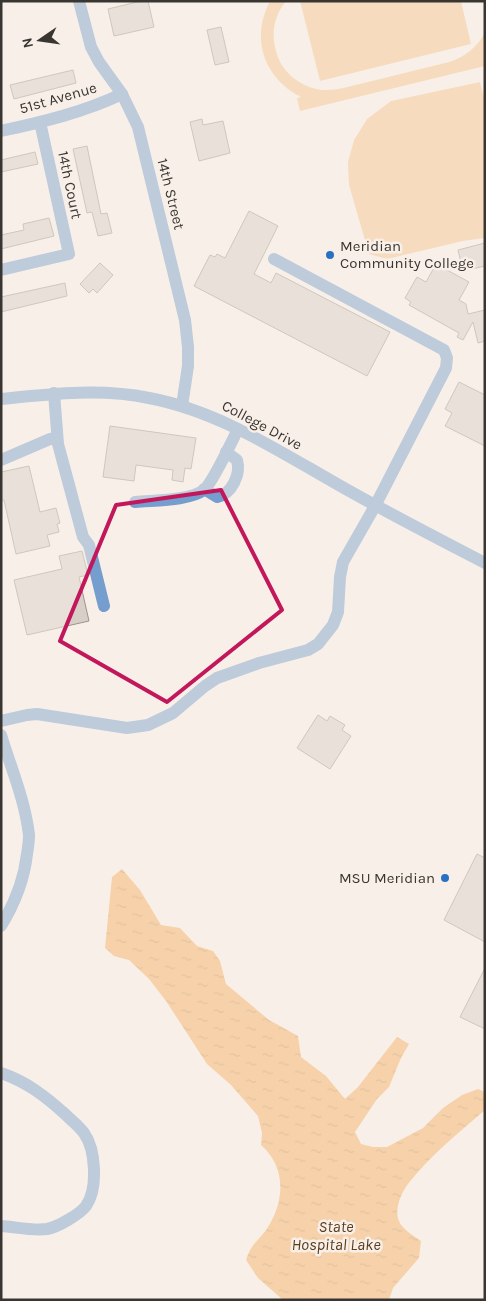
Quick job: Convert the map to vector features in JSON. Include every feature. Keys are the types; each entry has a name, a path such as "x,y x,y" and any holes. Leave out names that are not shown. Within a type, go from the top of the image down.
{"street":[{"name":"14th Street","path":"79,1 91,47 99,62 122,94 138,128 184,320 188,347 188,366 182,406"},
{"name":"51st Avenue","path":"1,131 96,106 122,94"},
{"name":"14th Court","path":"1,270 69,254 40,122"},
{"path":"1,721 26,714 37,714 108,726 139,728 173,713 217,678 308,650 318,644 333,625 338,612 343,562 375,506 446,368 447,358 444,350 274,259"},
{"name":"College Drive","path":"1,398 54,393 114,392 182,406 212,416 375,506 485,563"},
{"path":"54,393 57,438 83,537 89,544 104,606"},
{"path":"135,502 189,497 204,489 238,429"},
{"path":"1,460 57,438"},
{"path":"204,489 217,497 224,496 231,491 239,466 238,460 226,452"},
{"path":"1,735 22,802 29,838 25,872 14,904 1,926"},
{"path":"1,1074 20,1081 41,1093 84,1132 93,1150 94,1184 85,1208 59,1225 48,1229 1,1226"}],"highlighted area":[{"path":"221,490 282,610 167,702 60,641 116,505"}],"shaded area":[{"path":"270,1 286,1 276,19 274,31 276,51 282,66 293,78 315,89 340,89 449,62 470,51 485,33 485,66 300,111 297,98 301,97 288,89 278,79 264,56 261,43 261,29"},
{"path":"300,1 461,1 471,44 320,81"},
{"path":"480,82 485,102 485,238 463,241 387,259 369,254 349,185 348,162 354,140 367,119 391,101"}],"water":[{"name":"State Hospital Lake","path":"122,869 140,890 161,925 180,928 197,946 213,951 220,961 226,984 269,1020 298,1036 301,1057 326,1076 345,1099 358,1087 397,1037 409,1044 389,1087 377,1099 355,1132 361,1144 373,1147 387,1147 423,1128 443,1108 462,1095 478,1089 485,1092 485,1110 434,1155 416,1174 403,1192 397,1212 398,1217 403,1227 421,1241 419,1258 393,1288 389,1300 283,1300 258,1278 246,1260 251,1249 274,1217 280,1195 279,1173 275,1163 261,1145 262,1133 258,1116 231,1085 207,1064 166,1001 149,979 129,960 114,956 105,948 112,877"}],"building":[{"path":"148,1 154,27 114,36 108,9"},
{"path":"221,27 229,62 215,65 207,30"},
{"path":"73,70 76,83 14,99 10,85"},
{"path":"202,119 203,125 223,121 230,153 199,161 190,122"},
{"path":"87,146 101,214 107,213 112,233 98,236 92,212 87,213 73,149"},
{"path":"35,152 38,164 1,172 1,160"},
{"path":"249,211 278,226 254,274 271,283 276,273 390,332 367,376 194,286 210,255 215,257 217,254 225,258"},
{"path":"49,218 54,236 1,249 1,235 24,230 23,224"},
{"path":"485,243 485,266 463,271 458,250"},
{"path":"100,263 113,275 97,293 93,289 89,293 80,284"},
{"path":"436,264 469,282 459,300 466,304 468,314 485,310 485,341 478,343 473,322 463,340 457,337 459,333 409,305 411,302 405,298 417,277 426,282"},
{"path":"65,283 67,296 1,312 1,297"},
{"path":"459,382 485,395 485,446 445,426 452,413 445,409"},
{"path":"110,426 196,438 191,469 185,468 183,482 172,480 173,470 136,465 134,481 103,477"},
{"path":"29,466 40,512 56,508 60,523 57,524 59,532 47,535 50,546 16,554 4,500 1,500 1,472"},
{"path":"82,551 88,575 79,577 89,621 27,635 14,580 62,569 59,556"},
{"path":"318,715 327,721 330,716 345,725 342,730 351,736 330,769 297,748"},
{"path":"477,854 485,858 485,942 444,920"},
{"path":"485,968 485,1029 460,1017"}],"place":[{"name":"Meridian Community College","path":"330,255"},
{"name":"MSU Meridian","path":"445,878"}]}
